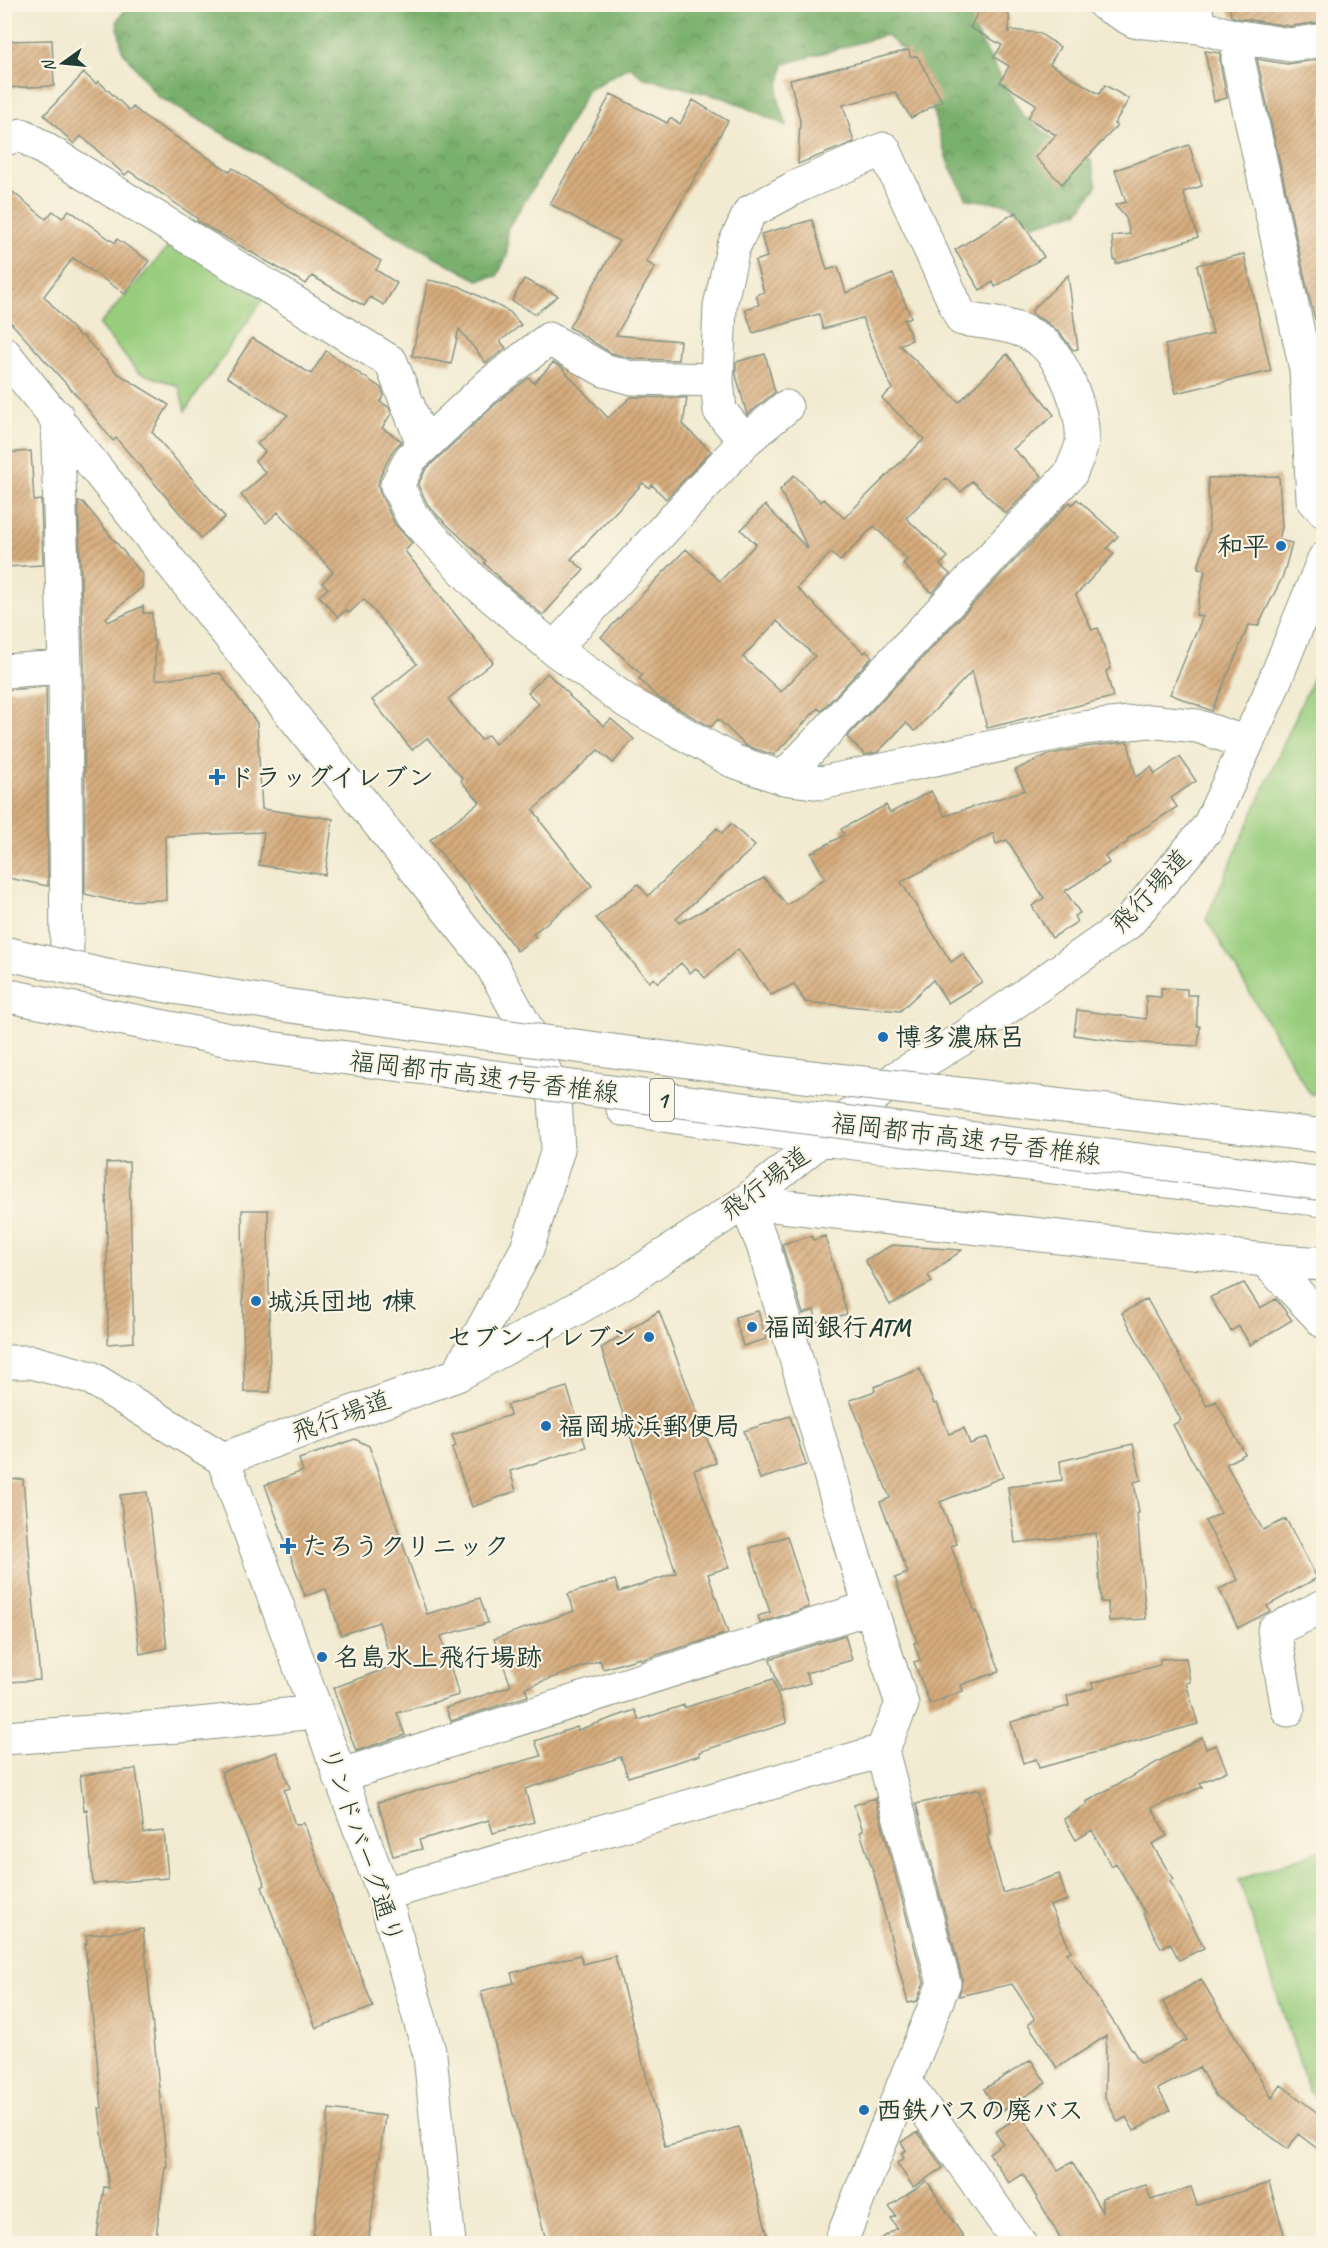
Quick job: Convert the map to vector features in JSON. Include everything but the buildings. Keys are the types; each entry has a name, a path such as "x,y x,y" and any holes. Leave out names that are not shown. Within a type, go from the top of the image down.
{"main road":[{"path":"1104,4 1134,21 1197,16 1239,37 1290,45 1323,40"},
{"path":"1239,37 1238,59 1306,369 1313,499 1323,511"},
{"path":"4,140 22,135 391,362 424,446"},
{"path":"745,441 720,411 717,380 720,306 733,248 750,212 798,186 884,149 962,319 1007,326 1038,339 1060,364 1078,404 1082,443 1071,473 783,778"},
{"path":"717,380 632,378 604,370 549,339 490,384 411,458 397,485 412,516 476,583 554,650 629,704 733,761 783,778 820,783 1082,728 1149,721 1197,726 1247,742"},
{"path":"4,353 57,416 491,964 534,1042 555,1099 558,1149 527,1249 457,1375"},
{"path":"554,650 745,441 786,407"},
{"path":"57,416 65,667 67,966"},
{"name":"飛行場道","path":"222,1459 457,1375 503,1347 624,1282 745,1202 896,1078 965,1037 1128,923 1209,826 1269,695 1323,559"},
{"path":"4,671 65,667"},
{"path":"4,951 67,966 342,1015 534,1042 609,1040 896,1078 1323,1123"},
{"name":"福岡都市高速1号香椎線","path":"4,951 130,980 277,1004 546,1042 769,1072 1323,1136"},
{"path":"4,996 58,1009 555,1099 822,1139 1323,1200"},
{"name":"福岡都市高速1号香椎線","path":"4,996 270,1048 1323,1184"},
{"path":"840,2244 944,1983 882,1751 902,1704 852,1550 763,1245 745,1202 1265,1260 1323,1264"},
{"path":"1265,1260 1323,1322"},
{"path":"4,1362 32,1362 91,1377 222,1459"},
{"name":"リンドバーグ通り","path":"222,1459 384,1893 430,2055 448,2244"},
{"path":"1288,1710 1274,1630 1323,1606"},
{"path":"339,1776 871,1607"},
{"path":"4,1738 179,1726 315,1712"},
{"path":"384,1893 882,1751"},
{"path":"905,2081 1020,2244"}],"green space":[{"path":"129,4 969,5 975,31 1023,116 1056,141 1091,160 1097,186 1079,211 1034,225 1008,204 967,199 948,163 919,64 886,35 784,64 777,94 787,126 727,99 642,77 630,66 588,90 543,172 507,229 507,256 497,276 478,280 358,215 157,96 122,50 117,21"},
{"path":"172,243 264,298 185,411 179,386 138,372 99,325"},
{"path":"1323,655 1324,1095 1310,1094 1206,919"},
{"path":"1324,1849 1323,2103 1309,2091 1239,1880"}],"place":[{"name":"和平","path":"1281,546"},
{"name":"ドラッグイレブン","path":"217,777"},
{"name":"博多濃麻呂","path":"883,1037"},
{"name":"城浜団地 1棟","path":"256,1301"},
{"name":"福岡銀行ATM","path":"752,1327"},
{"name":"セブン-イレブン","path":"649,1337"},
{"name":"福岡城浜郵便局","path":"546,1426"},
{"name":"たろうクリニック","path":"288,1546"},
{"name":"名島水上飛行場跡","path":"322,1657"},
{"name":"西鉄バスの廃バス","path":"864,2110"}]}
